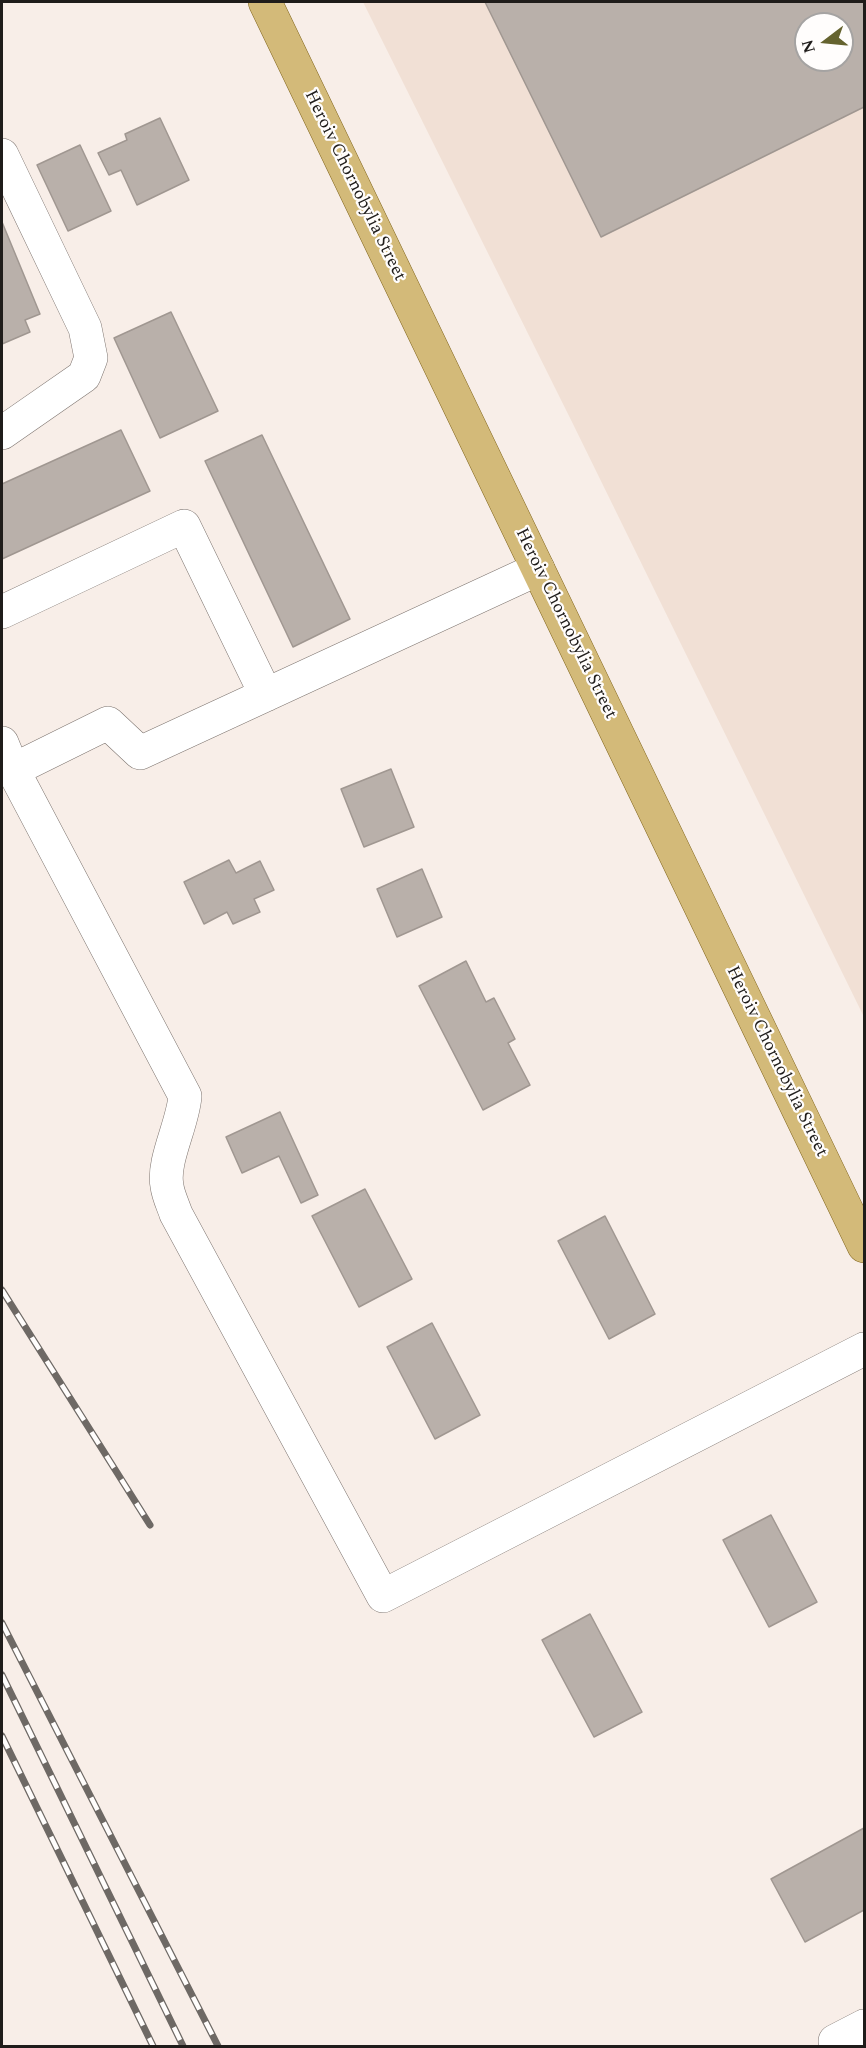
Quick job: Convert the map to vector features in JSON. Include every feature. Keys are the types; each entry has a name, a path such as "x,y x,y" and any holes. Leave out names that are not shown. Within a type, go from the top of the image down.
{"main road":[{"name":"Heroiv Chornobylia Street","path":"265,2 864,1246"}],"lane":[{"path":"2,155 85,328 91,358 84,376 2,433"},
{"path":"2,612 184,526 266,695"},
{"path":"538,569 140,753 108,723 7,756 185,1096 184,1111 168,1166 166,1185 176,1214 383,1596 864,1349"},
{"path":"835,2042 864,2026"}],"shaded area":[{"path":"363,2 864,2 864,1017 573,424"}],"building":[{"path":"485,2 864,2 864,107 601,237"},
{"path":"160,118 189,180 137,205 121,170 109,175 98,153 127,140 125,134"},
{"path":"80,145 111,211 68,231 37,165"},
{"path":"2,222 40,314 25,320 30,332 2,344"},
{"path":"171,312 218,411 160,438 114,338"},
{"path":"121,430 150,491 2,559 2,484"},
{"path":"262,435 350,619 293,647 205,461"},
{"path":"391,769 414,827 364,847 341,789"},
{"path":"229,860 236,873 260,861 274,890 254,899 260,912 233,924 227,912 204,924 184,882"},
{"path":"422,869 442,917 397,937 377,889"},
{"path":"466,961 486,1002 494,998 515,1039 508,1043 530,1085 483,1110 419,986"},
{"path":"280,1112 318,1195 301,1203 279,1156 242,1173 226,1137"},
{"path":"365,1189 412,1279 359,1307 312,1216"},
{"path":"605,1216 655,1314 609,1339 558,1241"},
{"path":"432,1323 480,1415 435,1439 387,1347"},
{"path":"771,1515 817,1602 769,1627 723,1540"},
{"path":"590,1614 642,1712 594,1737 542,1640"},
{"path":"864,1828 864,1910 805,1942 771,1879"}],"railway":[{"path":"2,1290 150,1525"},
{"path":"2,1623 218,2046"},
{"path":"2,1675 183,2046"},
{"path":"2,1736 153,2046"}]}
